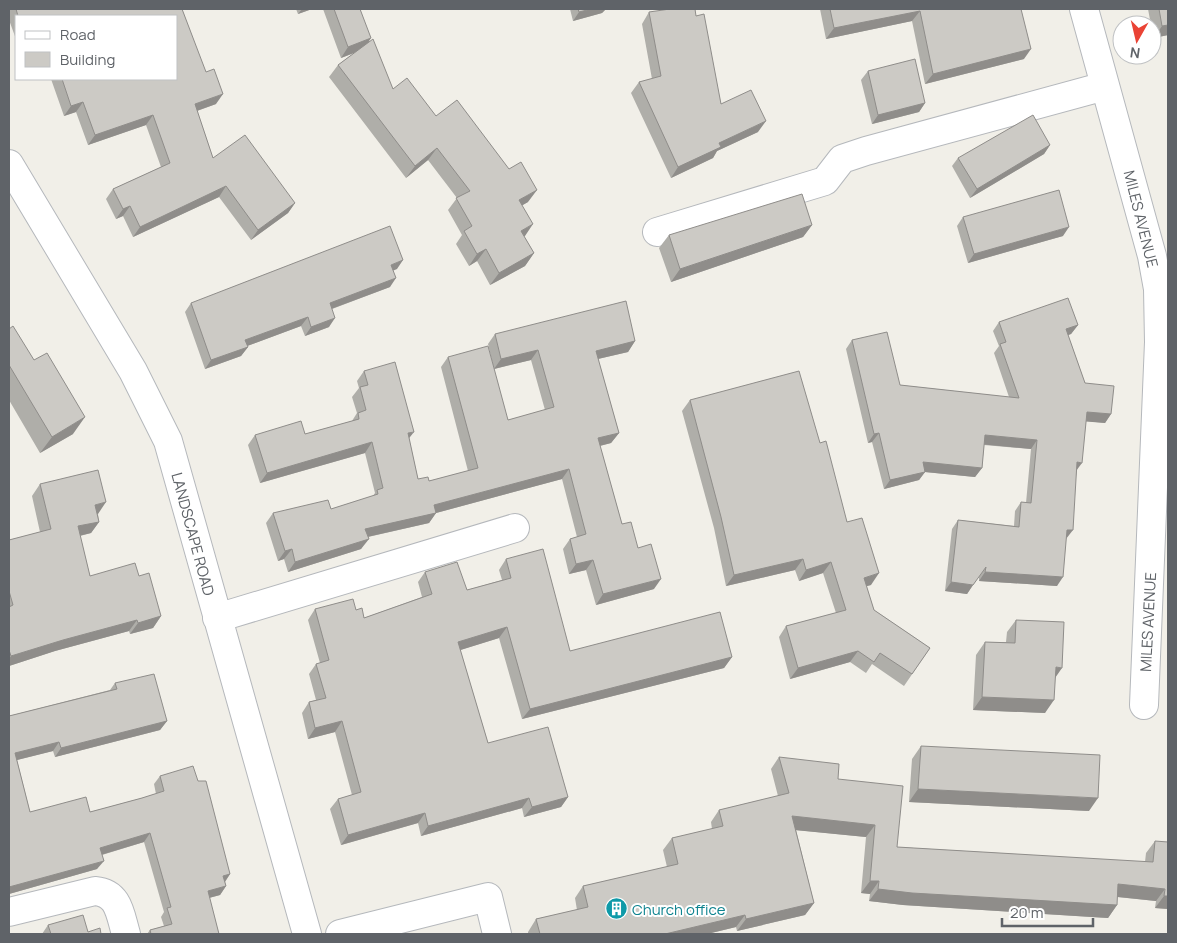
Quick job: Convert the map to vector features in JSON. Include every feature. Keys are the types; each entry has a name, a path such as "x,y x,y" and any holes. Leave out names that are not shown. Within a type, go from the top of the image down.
{"street":[{"name":"MILES AVENUE","path":"1084,9 1152,256 1158,289 1160,342 1144,705"},
{"path":"657,232 826,181 842,159 866,151 1105,86"},
{"name":"LANDSCAPE ROAD","path":"9,164 154,408 168,442 216,618 307,934"},
{"path":"216,618 515,528"},
{"path":"9,912 102,892 110,895 117,905 126,934"},
{"path":"340,934 488,898 497,934"}],"building":[{"path":"16,9 182,9 206,72 214,69 223,94 195,104 213,158 245,135 295,203 258,230 226,186 140,227 130,206 123,209 113,189 170,163 153,115 95,135 83,102 71,106 62,80 178,80 178,15 18,15"},
{"path":"334,9 360,9 371,38 348,47"},
{"path":"578,9 591,9 579,12"},
{"path":"670,9 695,9 696,16 704,14 721,104 751,90 766,121 719,143 721,147 678,167 639,82 661,76 649,12"},
{"path":"830,9 1021,9 1031,49 933,74 920,11 834,28"},
{"path":"1159,9 1168,9 1168,25 1162,26 1162,15 1160,15"},
{"path":"373,39 393,89 407,78 436,116 457,100 509,169 521,162 537,190 519,200 533,224 521,231 534,253 499,273 486,249 477,254 464,231 472,226 456,198 470,191 437,148 415,166 338,65"},
{"path":"915,59 925,103 878,115 868,71"},
{"path":"1033,115 1050,145 977,189 958,158"},
{"path":"1059,190 1069,227 974,254 963,217"},
{"path":"802,194 812,225 680,269 669,235"},
{"path":"390,226 403,260 391,265 396,278 330,303 335,318 311,327 308,317 245,340 248,347 211,360 191,303"},
{"path":"1068,298 1078,325 1066,329 1085,383 1114,386 1111,414 1087,412 1082,463 1077,462 1073,530 1067,530 1063,577 985,572 986,567 973,585 951,582 958,520 1019,527 1021,502 1031,503 1037,440 985,435 982,468 923,462 925,472 890,480 879,433 874,434 852,340 887,332 900,385 1019,398 1000,344 1006,342 999,322"},
{"path":"626,301 635,341 596,351 619,433 598,438 622,524 631,522 638,548 651,544 661,579 603,594 593,560 576,564 570,539 586,534 569,469 434,505 436,513 365,529 369,539 295,562 292,549 285,551 273,513 328,500 331,509 378,494 377,490 383,488 372,442 267,473 255,435 301,421 305,434 359,419 358,413 366,410 360,387 368,385 364,371 395,362 414,432 408,433 418,479 428,477 429,481 478,468 448,357 488,346 508,420 554,407 538,350 501,359 495,334"},
{"path":"13,326 34,360 47,353 85,417 52,437 9,365 9,329"},
{"path":"799,371 820,443 826,441 847,522 862,518 879,573 864,578 874,610 930,648 912,674 880,653 874,662 858,651 798,668 786,626 846,610 831,562 806,570 803,559 734,575 721,517 690,400"},
{"path":"98,470 106,502 95,505 99,522 78,526 90,576 135,563 139,576 149,573 161,616 138,623 137,620 11,656 9,650 9,607 13,605 9,591 9,540 51,529 40,484"},
{"path":"543,549 570,651 720,612 732,657 530,709 507,627 458,642 488,743 548,727 568,797 532,807 529,798 428,826 425,813 348,835 338,799 361,792 342,721 315,728 309,702 326,698 316,664 329,660 315,609 353,599 356,610 362,608 364,618 432,594 425,572 457,562 467,590 511,578 506,559"},
{"path":"1016,620 1064,622 1062,668 1056,667 1054,700 982,697 985,642 1015,643"},
{"path":"154,674 167,721 61,748 59,742 15,753 30,812 86,797 90,812 142,798 164,791 160,776 193,766 198,781 206,781 230,874 223,876 226,886 208,891 219,934 151,934 150,930 172,924 167,908 171,907 150,833 100,848 104,861 9,887 9,716 117,689 115,683"},
{"path":"921,746 1100,755 1098,798 918,789"},
{"path":"779,757 839,764 838,779 903,786 897,847 1153,862 1155,841 1168,842 1168,896 1164,896 1165,889 1118,884 1117,905 912,893 878,889 879,881 870,881 875,825 792,816 814,903 746,919 745,915 665,934 540,934 536,919 588,907 583,886 678,864 672,838 723,826 719,810 789,793"},
{"path":"83,915 88,932 100,928 101,934 51,934 48,925"}],"place":[{"name":"Church office","path":"616,909"}]}
